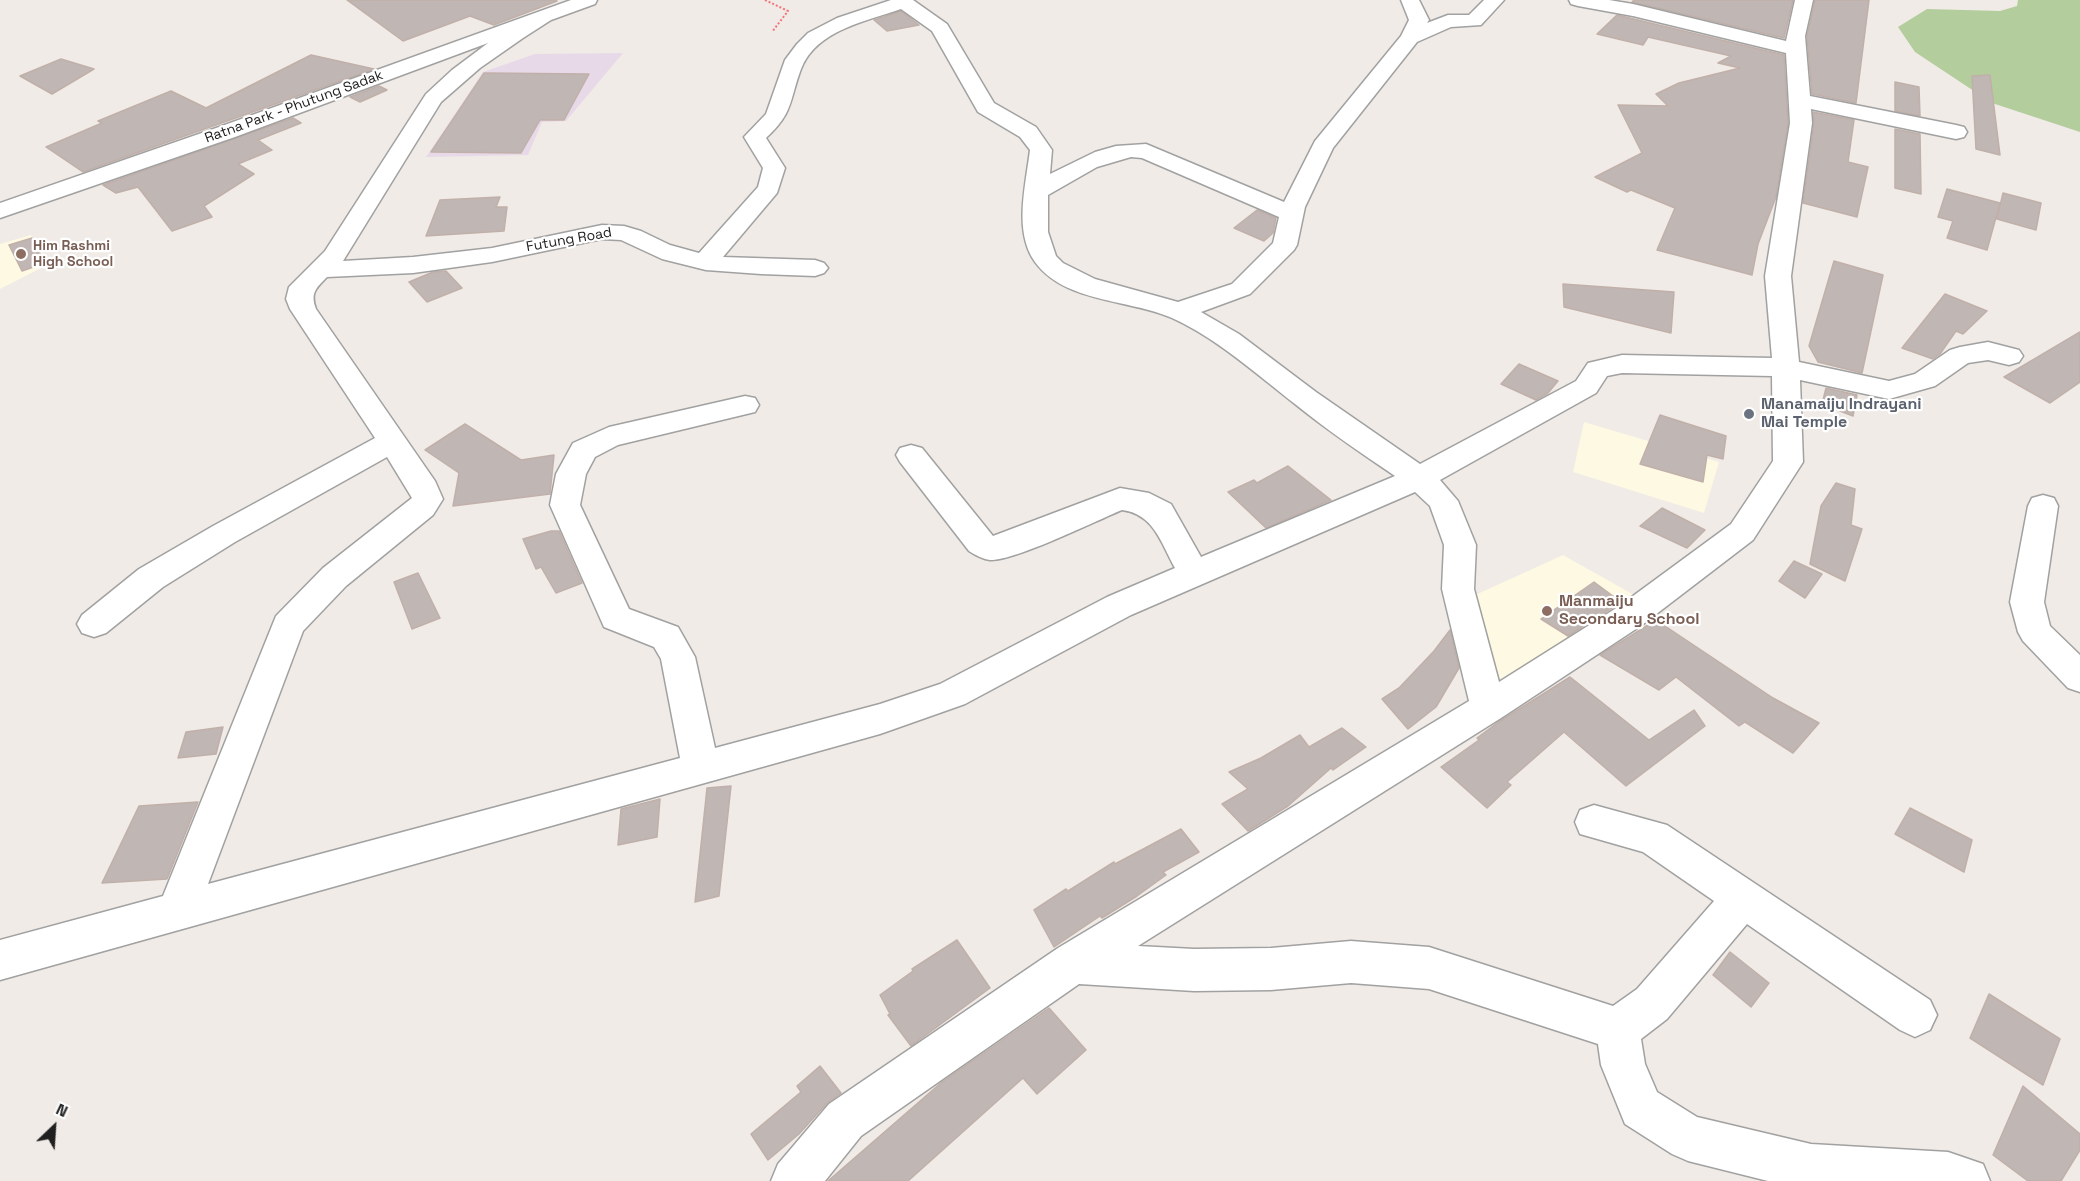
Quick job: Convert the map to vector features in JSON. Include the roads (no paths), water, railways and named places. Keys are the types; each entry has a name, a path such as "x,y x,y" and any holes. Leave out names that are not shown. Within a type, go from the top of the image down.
{"street":[{"path":"1178,311 1241,290 1286,245 1292,214 1323,146 1410,39 1419,20 1410,0"},
{"path":"1456,20 1462,7 1470,0"},
{"path":"1410,39 1448,21 1474,21 1495,0"},
{"path":"1578,0 1634,10 1795,49"},
{"path":"795,1181 844,1120 1073,963 1488,707 1630,615 1742,532 1788,462 1786,367 1778,276 1801,123 1795,36 1804,0"},
{"name":"Ratna Park - Phutung Sadak","path":"0,211 244,126 581,1"},
{"path":"706,261 769,188 774,168 755,136 772,122 778,111 794,60 810,42 835,26 902,1 940,28 986,107 1028,132 1041,150 1034,226 1045,259 1059,273 1088,285 1178,311 1220,332 1333,419 1419,478 1443,501 1460,545 1458,589 1488,707"},
{"path":"177,912 288,625 308,600 325,584 422,507 428,499 424,489 299,299 302,287 334,256 433,98 454,76 496,45 546,15"},
{"path":"1798,100 1956,132"},
{"path":"1037,191 1102,155 1133,149 1146,151 1292,214"},
{"name":"Futung Road","path":"320,270 413,265 480,256 602,231 630,233 671,254 723,264 814,268"},
{"path":"0,960 880,719 952,694 1119,606 1419,478 1586,387 1598,369 1622,364 1786,367 1889,390 1925,380 1960,356 1988,351 2009,356"},
{"path":"700,767 678,657 666,637 616,618 565,505 571,474 583,450 609,436 745,405"},
{"path":"94,624 151,578 169,567 224,534 392,442"},
{"path":"911,455 980,543 989,548 1002,547 1120,499 1138,501 1160,512 1195,575"},
{"path":"2043,506 2026,602 2036,632 2080,678"},
{"path":"1594,822 1653,837 1915,1015"},
{"path":"1617,1029 1653,1004 1743,898"},
{"path":"1073,963 1194,970 1271,969 1351,962 1429,968 1524,1001 1617,1029"},
{"path":"1617,1029 1623,1065 1641,1108 1688,1138 1811,1168 1948,1176 1966,1181"}],"place":[{"name":"Him Rashmi High School","path":"21,254"},
{"name":"Manamaiju Indrayani Mai Temple","path":"1749,414"},
{"name":"Manmaiju Secondary School","path":"1547,611"}]}
